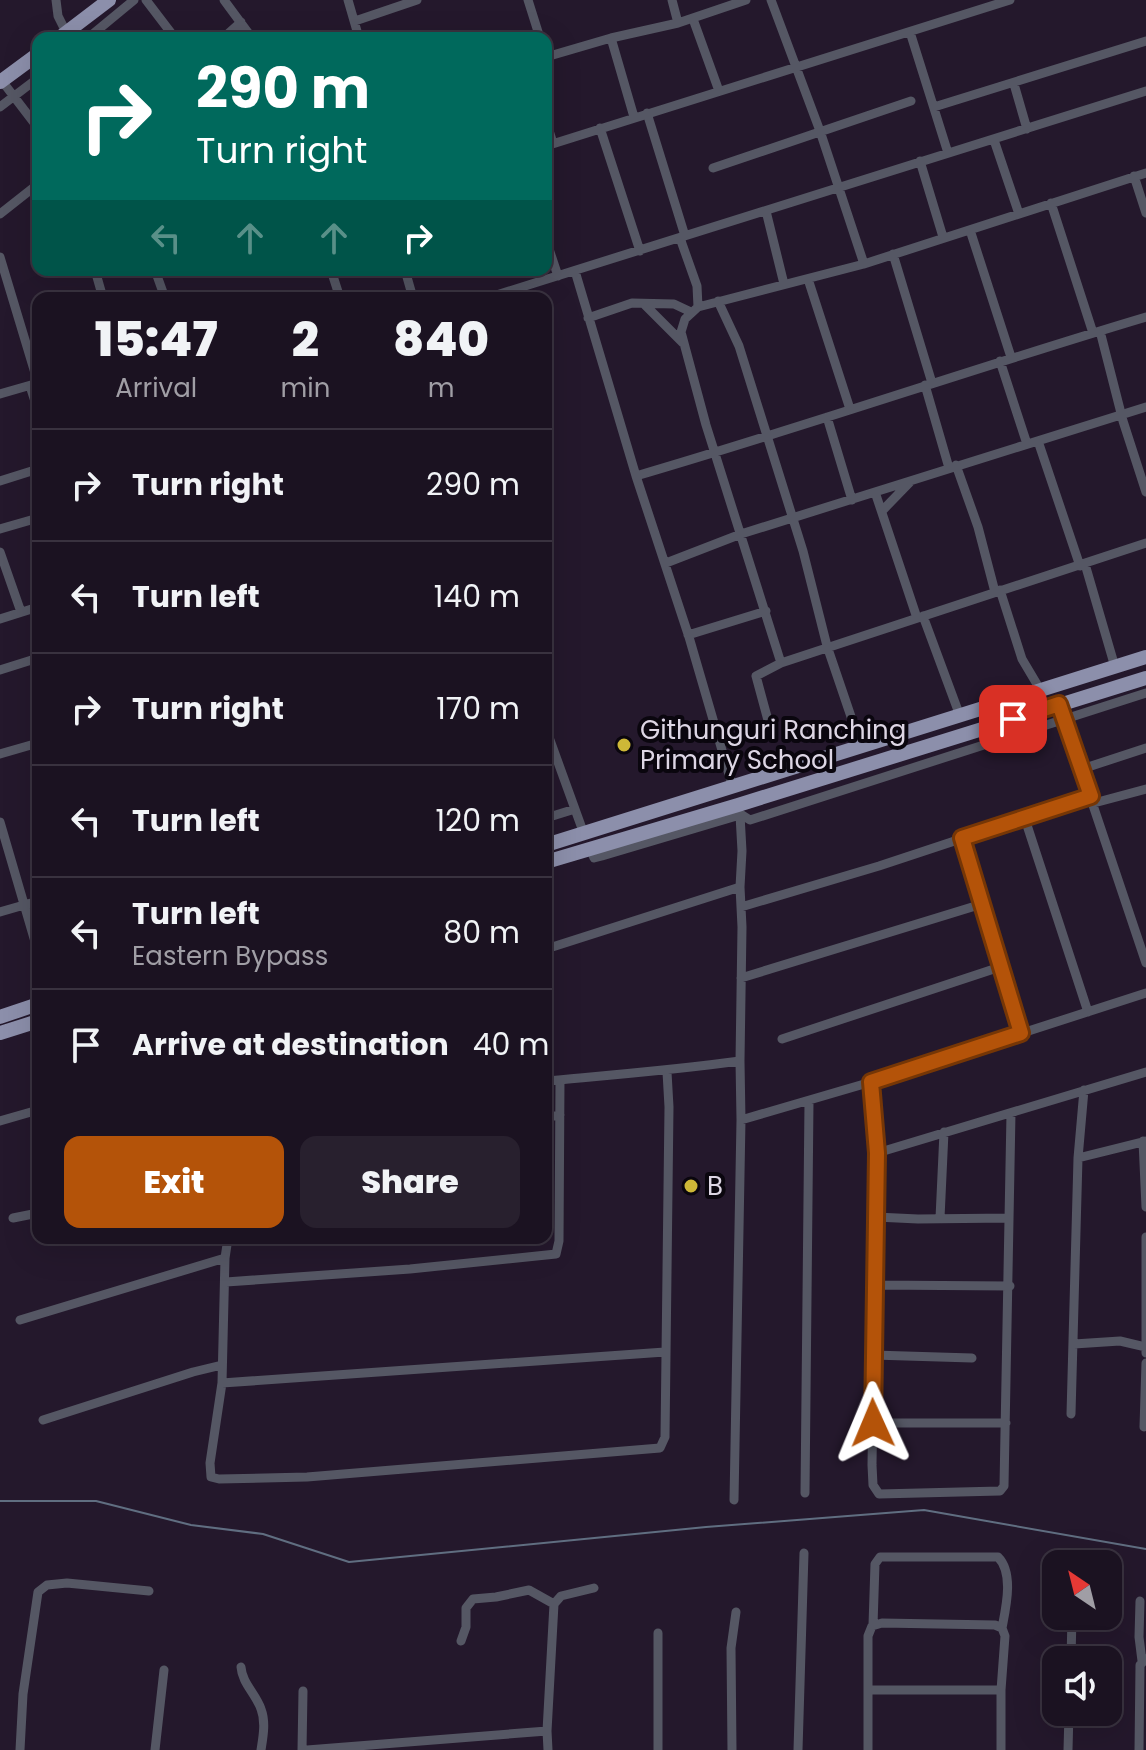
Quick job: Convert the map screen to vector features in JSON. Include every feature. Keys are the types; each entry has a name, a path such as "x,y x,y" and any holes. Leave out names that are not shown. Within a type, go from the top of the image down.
{"main road":[{"path":"70,32 109,0"},
{"path":"1,81 32,58"},
{"path":"552,859 587,841 682,803 1146,657"},
{"path":"552,844 587,841 739,810 848,770 1062,712 1146,678"},
{"path":"682,803 687,820"},
{"path":"0,1017 32,1006"},
{"path":"0,1033 32,1023"}],"street":[{"path":"56,0 64,32"},
{"path":"95,32 134,0"},
{"path":"146,0 170,32"},
{"path":"224,0 248,32"},
{"path":"348,0 358,32"},
{"path":"355,21 417,0"},
{"path":"538,32 529,2 540,0"},
{"path":"672,0 678,23"},
{"path":"552,55 693,19 746,0"},
{"path":"771,0 820,131 864,264"},
{"path":"552,143 1010,0"},
{"path":"693,19 719,91"},
{"path":"230,32 241,22"},
{"path":"910,32 948,153"},
{"path":"611,38 634,117"},
{"path":"934,107 1146,41"},
{"path":"1,81 32,119"},
{"path":"0,107 32,83"},
{"path":"1014,84 1027,129"},
{"path":"506,292 1146,91"},
{"path":"713,168 911,101"},
{"path":"647,113 697,286 695,309 683,326 683,343 781,663"},
{"path":"600,128 640,251"},
{"path":"994,140 1019,214"},
{"path":"920,161 943,237"},
{"path":"588,318 623,305 674,304 695,309 864,264 1146,173"},
{"path":"1134,176 1146,213"},
{"path":"0,214 32,189"},
{"path":"1051,203 1096,332 1146,492"},
{"path":"766,211 784,284"},
{"path":"970,230 1011,357"},
{"path":"893,254 952,466 978,527 1022,659 1041,691"},
{"path":"0,257 32,363"},
{"path":"552,258 558,276"},
{"path":"575,271 733,788"},
{"path":"808,279 850,409"},
{"path":"718,301 739,346 793,518 827,646 861,746"},
{"path":"644,304 683,343"},
{"path":"636,476 1146,317"},
{"path":"1000,361 1082,565 1115,667"},
{"path":"0,394 30,386 32,392"},
{"path":"666,563 741,534 1146,407"},
{"path":"827,417 852,500"},
{"path":"0,481 32,471"},
{"path":"882,511 911,480"},
{"path":"875,492 960,716"},
{"path":"0,529 32,520"},
{"path":"772,735 756,676 781,663 1146,543"},
{"path":"0,552 21,612"},
{"path":"0,619 32,609"},
{"path":"688,635 766,611"},
{"path":"0,670 32,660"},
{"path":"739,810 750,820 1062,712 1146,693"},
{"path":"1062,712 1146,963"},
{"path":"0,754 32,745"},
{"path":"552,746 594,858 739,810"},
{"path":"1082,769 1146,748"},
{"path":"848,770 852,786"},
{"path":"741,907 1025,819 1146,789"},
{"path":"552,816 575,809"},
{"path":"734,1500 741,1120 742,851 739,810"},
{"path":"1025,819 1088,1012"},
{"path":"0,822 32,930"},
{"path":"962,838 1021,1033"},
{"path":"552,947 740,887"},
{"path":"0,912 32,903"},
{"path":"741,978 982,904"},
{"path":"782,1039 1000,967"},
{"path":"741,1120 809,1102 1145,996"},
{"path":"552,1081 631,1072 667,1072 740,1061"},
{"path":"227,1244 222,1383 210,1463 211,1477 228,1480 335,1475 660,1448 665,1437 667,1072"},
{"path":"877,1153 1146,1072"},
{"path":"226,1282 410,1269 556,1254 559,1241 560,1080"},
{"path":"871,1082 877,1153 873,1485 879,1494 1000,1491 1004,1486 1011,1113"},
{"path":"1071,1414 1078,1158 1084,1090"},
{"path":"805,1493 809,1102"},
{"path":"0,1121 32,1112"},
{"path":"552,1116 560,1115"},
{"path":"940,1218 944,1132"},
{"path":"1078,1158 1145,1141 1146,1207"},
{"path":"13,1218 32,1214"},
{"path":"876,1217 1009,1218"},
{"path":"1074,1344 1120,1341 1146,1349 1146,1237"},
{"path":"20,1320 225,1258"},
{"path":"874,1285 1010,1286"},
{"path":"222,1383 665,1352"},
{"path":"873,1355 972,1358"},
{"path":"1144,1427 1146,1363"},
{"path":"43,1420 222,1365"},
{"path":"873,1423 1006,1423"},
{"path":"798,1750 804,1553"},
{"path":"868,1750 868,1636 873,1625 875,1564 880,1557 998,1557 1003,1563 1007,1588 1002,1628 1005,1636 1001,1750"},
{"path":"20,1750 23,1694 38,1592 47,1585 67,1583 149,1591"},
{"path":"548,1750 554,1604 561,1596 594,1588"},
{"path":"461,1641 466,1627 466,1608 473,1599 529,1590 554,1604"},
{"path":"1139,1750 1144,1660 1139,1637 1140,1601"},
{"path":"732,1750 731,1648 736,1612"},
{"path":"873,1625 995,1625 1002,1628"},
{"path":"658,1633 658,1750"},
{"path":"241,1667 244,1679 263,1712 261,1750"},
{"path":"155,1750 164,1670"},
{"path":"869,1690 1001,1690"},
{"path":"303,1691 305,1750 547,1731"},
{"path":"1068,1750 1069,1726"}],"waterway":[{"path":"0,1501 96,1501 191,1525 263,1534 349,1562 706,1527 924,1510 1146,1549"}],"place":[{"name":"Githunguri Ranching Primary School","path":"624,745"},
{"name":"B","path":"691,1186"}],"route":[{"path":"873,1423 877,1153 871,1082 1021,1033 962,838 1091,796 1059,704 1013,719"}]}
